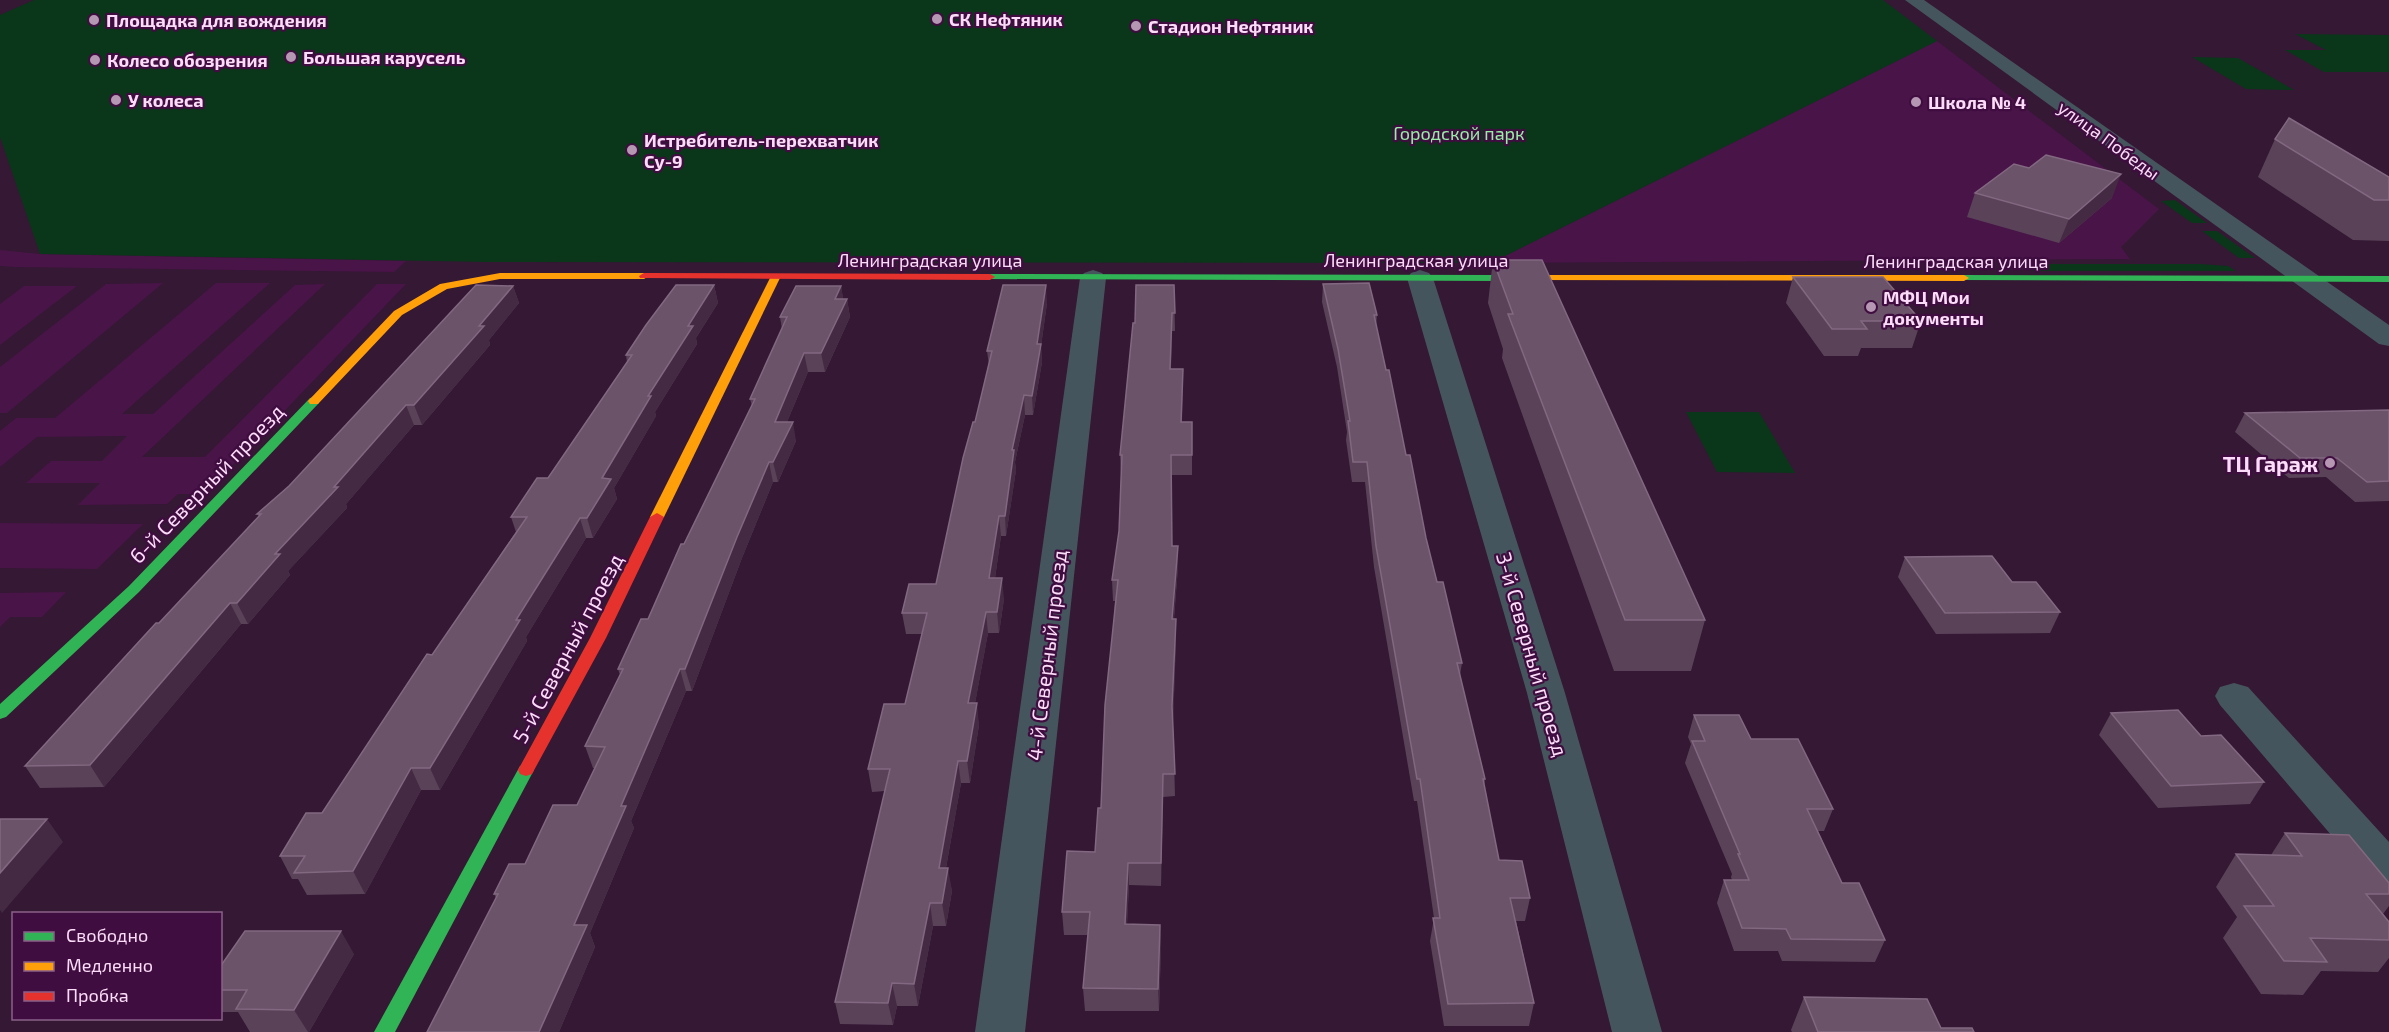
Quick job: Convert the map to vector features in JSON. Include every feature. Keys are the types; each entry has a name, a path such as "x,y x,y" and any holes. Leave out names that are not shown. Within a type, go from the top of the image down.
{"street":[{"name":"улица Победы","path":"1913,0 2389,338"},
{"name":"Ленинградская улица","path":"444,286 500,276 2389,279"},
{"name":"5-й Северный проезд","path":"384,1032 598,638 775,278"},
{"name":"4-й Северный проезд","path":"1000,1032 1093,278"},
{"name":"3-й Северный проезд","path":"1420,278 1546,693 1637,1032"},
{"name":"6-й Северный проезд","path":"0,713 134,589 398,313 444,286"},
{"path":"2234,696 2389,872"}],"shaded area":[{"name":"Школа № 4","path":"1937,41 2159,209 2121,247 2130,259 1491,263"},
{"path":"0,250 40,254 406,261 394,272 15,267 0,266"},
{"path":"163,283 7,413 0,413 0,367 106,284"},
{"path":"216,283 270,283 122,414 153,414 295,285 325,284 142,457 205,457 377,284 406,284 205,494 178,494 167,504 78,505 100,483 26,483 51,461 102,461 127,436 37,437 0,467 0,431 16,418 55,418"},
{"path":"24,286 77,286 0,345 0,304"},
{"path":"0,523 143,524 97,569 0,568"},
{"path":"66,592 42,617 10,617 0,627 0,593"}],"green space":[{"name":"Городской парк","path":"34,0 1883,0 1937,41 1491,263 487,262 40,254 0,137 0,15"},
{"path":"2295,34 2389,35 2389,72 2324,72 2285,50 2326,50"},
{"path":"2192,57 2238,58 2294,90 2246,89"},
{"path":"2175,200 2207,223 2192,223 2161,201"},
{"path":"2202,231 2217,231 2255,258 2239,258"},
{"path":"2016,264 2201,264 2228,266 2236,271 2033,271"},
{"path":"1686,412 1759,412 1795,473 1717,472"}],"building":[{"path":"2289,118 2389,177 2389,200 2374,200 2275,139"},
{"path":"2046,155 2121,174 2069,219 1975,193 2014,164 2029,168"},
{"path":"1493,260 1542,260 1705,620 1625,620 1508,314 1513,314"},
{"path":"1793,277 1883,277 1921,321 1861,321 1867,329 1832,329"},
{"path":"1369,283 1377,315 1374,315 1386,370 1389,370 1406,455 1410,455 1426,538 1437,582 1443,582 1462,663 1457,663 1485,779 1483,779 1499,860 1522,861 1530,898 1510,898 1534,1003 1448,1004 1433,918 1440,918 1420,779 1417,779 1376,546 1367,462 1353,462 1348,421 1350,421 1338,349 1323,284"},
{"path":"476,285 513,286 479,326 484,326 414,405 406,405 334,487 338,487 275,554 280,554 237,603 230,603 90,765 25,766 156,623 159,623 261,514 257,514 289,486"},
{"path":"676,285 714,285 688,326 693,326 648,396 651,396 602,478 611,479 587,518 580,518 516,620 520,620 430,768 411,768 353,871 294,873 305,856 280,856 306,813 322,813 427,654 432,655 527,517 511,517 537,478 548,478 632,355 626,355"},
{"path":"1003,285 1046,285 1037,344 1041,344 1032,396 1024,395 1012,450 1014,450 1005,516 999,516 989,578 1002,578 997,612 986,612 968,703 977,703 967,761 958,761 939,868 948,868 942,903 930,903 914,984 892,983 888,1003 835,1002 890,769 868,769 884,704 905,704 927,613 902,613 909,584 936,584 963,458 973,422 975,422 992,351 987,351"},
{"path":"1136,285 1174,285 1175,313 1172,313 1170,369 1183,369 1181,422 1192,422 1192,455 1171,455 1172,546 1178,546 1172,619 1176,619 1172,706 1175,774 1163,774 1161,863 1128,863 1125,924 1160,925 1158,989 1083,988 1090,912 1062,912 1067,851 1095,852 1098,808 1101,808 1105,705 1118,580 1112,580 1119,531 1122,455 1120,455 1133,323 1135,323"},
{"path":"796,286 841,286 835,299 847,299 821,353 804,353 775,422 793,422 773,462 769,462 685,669 680,669 621,806 626,806 574,925 587,925 539,1032 427,1032 498,894 494,894 509,864 525,864 553,805 577,805 605,747 585,746 623,669 618,669 641,619 648,619 681,544 684,544 755,399 750,399 787,317 780,317"},
{"path":"2389,410 2389,481 2367,482 2337,458 2300,458 2245,413"},
{"path":"1992,556 2012,582 2036,582 2060,612 1945,613 1905,557"},
{"path":"2178,710 2201,736 2221,735 2264,782 2171,786 2111,713"},
{"path":"1694,715 1739,715 1751,739 1798,739 1833,809 1807,809 1842,883 1859,883 1885,940 1791,939 1786,929 1742,928 1724,880 1749,880 1692,741 1705,741"},
{"path":"0,819 47,819 0,873"},
{"path":"2285,833 2349,835 2389,883 2389,894 2366,894 2389,922 2389,940 2310,938 2327,962 2284,961 2244,906 2274,906 2236,854 2302,856"},
{"path":"245,931 341,931 294,1010 236,1009 247,990 222,990 222,964"},
{"path":"1804,997 1927,999 1941,1028 1972,1028 1974,1032 1818,1032"}],"traffic: fast":[{"path":"990,277 1496,278"},
{"path":"1964,278 2389,279"},
{"path":"0,713 134,589 314,401"},
{"path":"384,1032 526,770"}],"traffic: slow":[{"path":"314,401 398,313 444,286 500,276 644,276"},
{"path":"657,517 775,278"},
{"path":"1496,278 1964,278"}],"traffic: jam":[{"path":"644,276 990,277"},
{"path":"526,770 598,638 657,517"}],"place":[{"name":"СК Нефтяник","path":"937,19"},
{"name":"Площадка для вождения","path":"94,20"},
{"name":"Стадион Нефтяник","path":"1136,26"},
{"name":"Большая карусель","path":"291,57"},
{"name":"Колесо обозрения","path":"95,60"},
{"name":"У колеса","path":"116,100"},
{"name":"Школа № 4","path":"1916,102"},
{"name":"Истребитель-перехватчик Су-9","path":"632,150"},
{"name":"МФЦ Мои документы","path":"1871,307"},
{"name":"ТЦ Гараж","path":"2330,463"}]}
